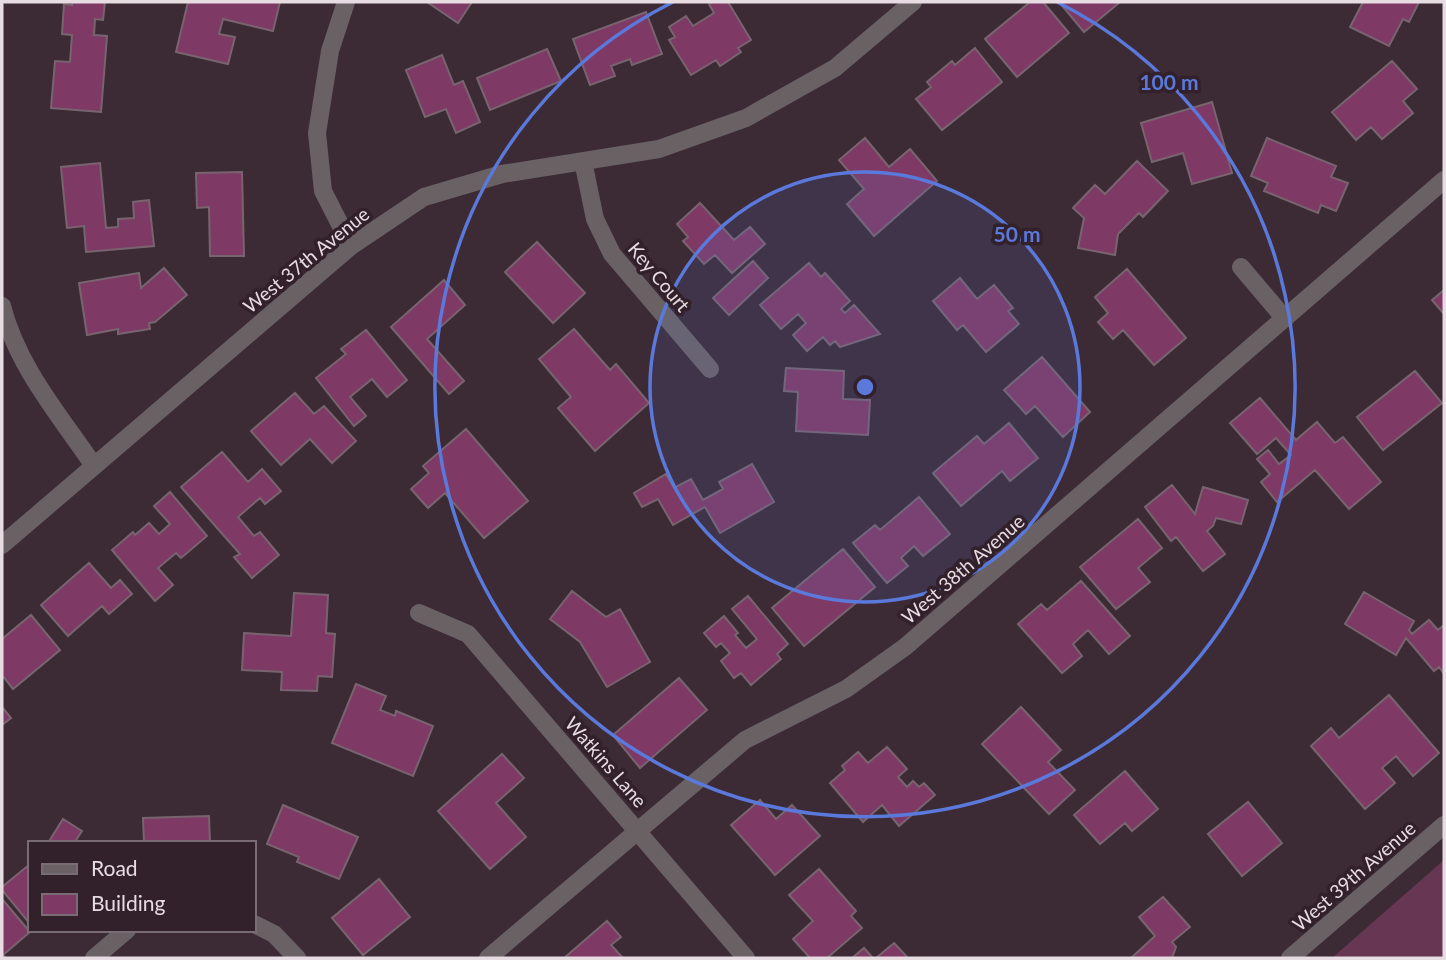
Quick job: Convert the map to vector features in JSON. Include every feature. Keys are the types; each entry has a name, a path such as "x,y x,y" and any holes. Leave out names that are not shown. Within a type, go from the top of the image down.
{"street":[{"path":"346,2 330,51 317,133 323,191 351,246"},
{"name":"West 37th Avenue","path":"2,545 351,246 424,197 502,174 659,149 746,118 835,68 912,2"},
{"name":"Key Court","path":"583,161 595,219 612,254 710,369"},
{"name":"West 38th Avenue","path":"488,958 744,740 846,690 905,647 1444,180"},
{"path":"1241,267 1285,319"},
{"path":"2,306 6,325 27,368 94,466"},
{"name":"Watkins Lane","path":"419,613 468,634 746,958"},
{"name":"West 39th Avenue","path":"1290,958 1444,825"},
{"path":"256,925 274,934 297,958"},
{"path":"94,958 125,932"}],"shaded area":[{"path":"1444,860 1444,958 1332,958"}],"building":[{"path":"72,2 105,2 103,20 95,19 94,35 107,36 101,112 51,108 55,61 70,62 72,35 62,34 64,4 72,5"},
{"path":"188,2 280,2 273,31 223,19 219,34 235,37 228,64 176,52"},
{"path":"427,2 472,2 458,23"},
{"path":"728,2 751,40 738,48 741,52 720,66 716,60 691,75 669,40 675,37 669,27 686,16 693,26 714,13 709,4"},
{"path":"1030,2 1043,2 1069,33 1017,77 985,39"},
{"path":"1059,2 1120,2 1084,32"},
{"path":"1363,2 1419,2 1409,22 1403,19 1389,46 1350,27"},
{"path":"646,12 662,54 632,65 630,59 611,66 615,76 590,85 573,39"},
{"path":"975,48 1002,82 942,130 916,99 931,87 927,82 952,61 955,65"},
{"path":"547,49 561,81 490,110 477,78"},
{"path":"442,55 454,85 463,81 480,122 456,133 446,109 425,117 406,70"},
{"path":"1392,61 1417,89 1403,101 1413,113 1382,139 1371,127 1356,140 1332,112"},
{"path":"1212,102 1232,173 1192,184 1183,153 1152,162 1141,123"},
{"path":"865,138 889,167 910,149 937,181 874,236 847,204 864,189 839,160"},
{"path":"1267,138 1336,166 1331,177 1348,183 1336,211 1321,205 1318,213 1264,191 1268,183 1251,176"},
{"path":"1137,161 1168,191 1143,217 1139,213 1118,234 1115,255 1078,248 1084,218 1073,208 1095,185 1105,194"},
{"path":"100,163 106,228 118,227 118,219 134,218 133,202 149,200 154,246 86,252 84,226 67,228 61,167"},
{"path":"242,172 244,256 210,256 209,207 197,208 196,173"},
{"path":"700,203 734,240 750,227 765,244 732,273 715,255 704,264 683,241 688,237 677,224"},
{"path":"537,242 585,293 553,323 505,272"},
{"path":"753,261 768,278 729,315 713,298"},
{"path":"809,263 821,277 825,273 850,301 841,309 845,313 854,305 880,334 840,347 835,341 830,345 823,337 807,351 793,335 806,323 798,314 781,329 760,305"},
{"path":"164,268 187,295 155,322 149,323 150,329 118,334 118,329 87,335 79,283 139,273 141,288"},
{"path":"1127,269 1186,338 1154,365 1123,330 1113,339 1098,322 1108,313 1095,297"},
{"path":"960,278 977,299 994,285 1013,308 1008,311 1019,324 986,352 963,325 957,330 933,301"},
{"path":"444,280 465,305 427,339 464,381 449,394 391,327"},
{"path":"1444,290 1444,314 1432,300"},
{"path":"574,329 610,370 616,364 649,403 595,451 558,408 571,397 539,359"},
{"path":"366,330 407,380 387,397 372,379 350,397 366,416 354,426 316,378 346,354 341,349"},
{"path":"1042,357 1090,412 1063,437 1035,406 1026,414 1004,390"},
{"path":"786,368 844,371 843,399 870,400 868,435 796,431 798,392 784,391"},
{"path":"1415,371 1442,403 1383,450 1357,417"},
{"path":"295,393 314,414 324,406 356,441 332,463 310,439 281,465 251,431"},
{"path":"1260,398 1296,440 1317,422 1335,443 1343,437 1381,482 1349,509 1315,470 1277,502 1261,482 1270,474 1257,459 1268,450 1279,464 1291,455 1276,438 1257,454 1230,423"},
{"path":"1009,423 1038,458 1010,481 1002,471 961,506 933,473 977,436 984,444"},
{"path":"466,429 528,501 484,538 445,493 428,508 411,489 429,473 423,466"},
{"path":"222,452 248,482 262,469 281,491 265,504 260,498 238,517 254,536 260,532 279,555 252,578 234,557 240,554 181,487"},
{"path":"752,464 774,502 720,533 705,507 673,525 658,499 642,507 634,493 666,474 674,488 691,479 703,500 723,489 719,482"},
{"path":"1172,485 1195,514 1203,487 1248,500 1241,524 1216,518 1207,531 1225,554 1203,571 1176,537 1171,541 1145,507"},
{"path":"170,492 207,536 181,558 176,553 158,568 173,585 155,601 112,550 133,532 135,535 149,523 159,534 170,524 154,506"},
{"path":"919,497 950,534 923,556 914,546 901,558 908,566 887,583 853,543 875,525 880,530"},
{"path":"1138,519 1162,548 1138,568 1150,582 1116,609 1080,567"},
{"path":"843,549 875,587 804,646 772,608"},
{"path":"89,563 111,588 120,580 132,594 109,614 102,606 68,636 41,605"},
{"path":"1081,581 1130,636 1109,654 1088,630 1073,644 1082,656 1062,673 1018,624 1041,604 1047,610"},
{"path":"572,591 606,617 620,609 650,662 607,687 580,642 550,619"},
{"path":"1364,592 1414,621 1409,630 1412,634 1429,620 1438,630 1444,625 1444,674 1439,667 1434,671 1406,638 1396,655 1345,624"},
{"path":"294,593 328,595 326,633 335,634 332,677 318,676 317,691 281,690 282,672 242,670 244,633 291,636"},
{"path":"748,596 788,644 777,654 781,659 751,685 741,673 734,678 721,661 730,653 721,643 716,647 704,633 724,616 746,648 757,639 732,609"},
{"path":"31,615 60,650 13,689 2,675 2,639"},
{"path":"679,678 707,710 640,768 613,735"},
{"path":"356,684 386,696 380,710 395,716 396,711 433,726 413,776 332,743"},
{"path":"1389,695 1439,753 1413,776 1396,756 1382,768 1395,783 1365,809 1311,746 1331,728 1339,738"},
{"path":"2,707 11,718 2,725"},
{"path":"1021,707 1061,750 1048,762 1075,790 1049,814 982,744"},
{"path":"887,747 907,769 898,777 907,787 913,781 919,787 924,783 935,795 899,826 882,805 863,822 830,783 845,770 842,766 858,752 868,763"},
{"path":"502,754 524,778 496,803 526,837 490,869 438,811"},
{"path":"1125,771 1158,809 1132,831 1125,823 1100,844 1074,815"},
{"path":"760,800 776,819 792,805 820,836 775,875 731,825"},
{"path":"1248,802 1282,843 1242,876 1208,834"},
{"path":"283,805 358,837 339,879 297,862 299,857 267,844"},
{"path":"209,816 210,841 144,841 143,818"},
{"path":"63,819 82,831 75,841 49,841"},
{"path":"28,866 28,922 2,890 2,887"},
{"path":"819,869 856,911 851,916 862,928 827,958 810,958 793,939 813,921 789,895"},
{"path":"379,879 410,917 363,955 332,918"},
{"path":"1163,897 1190,927 1172,942 1176,947 1172,958 1131,958 1155,936 1139,917"},
{"path":"2,899 30,932 3,955 6,958 2,958"},
{"path":"607,921 621,937 611,945 623,958 564,958"},
{"path":"894,943 908,958 876,958"},
{"path":"864,948 873,958 852,958"}]}
